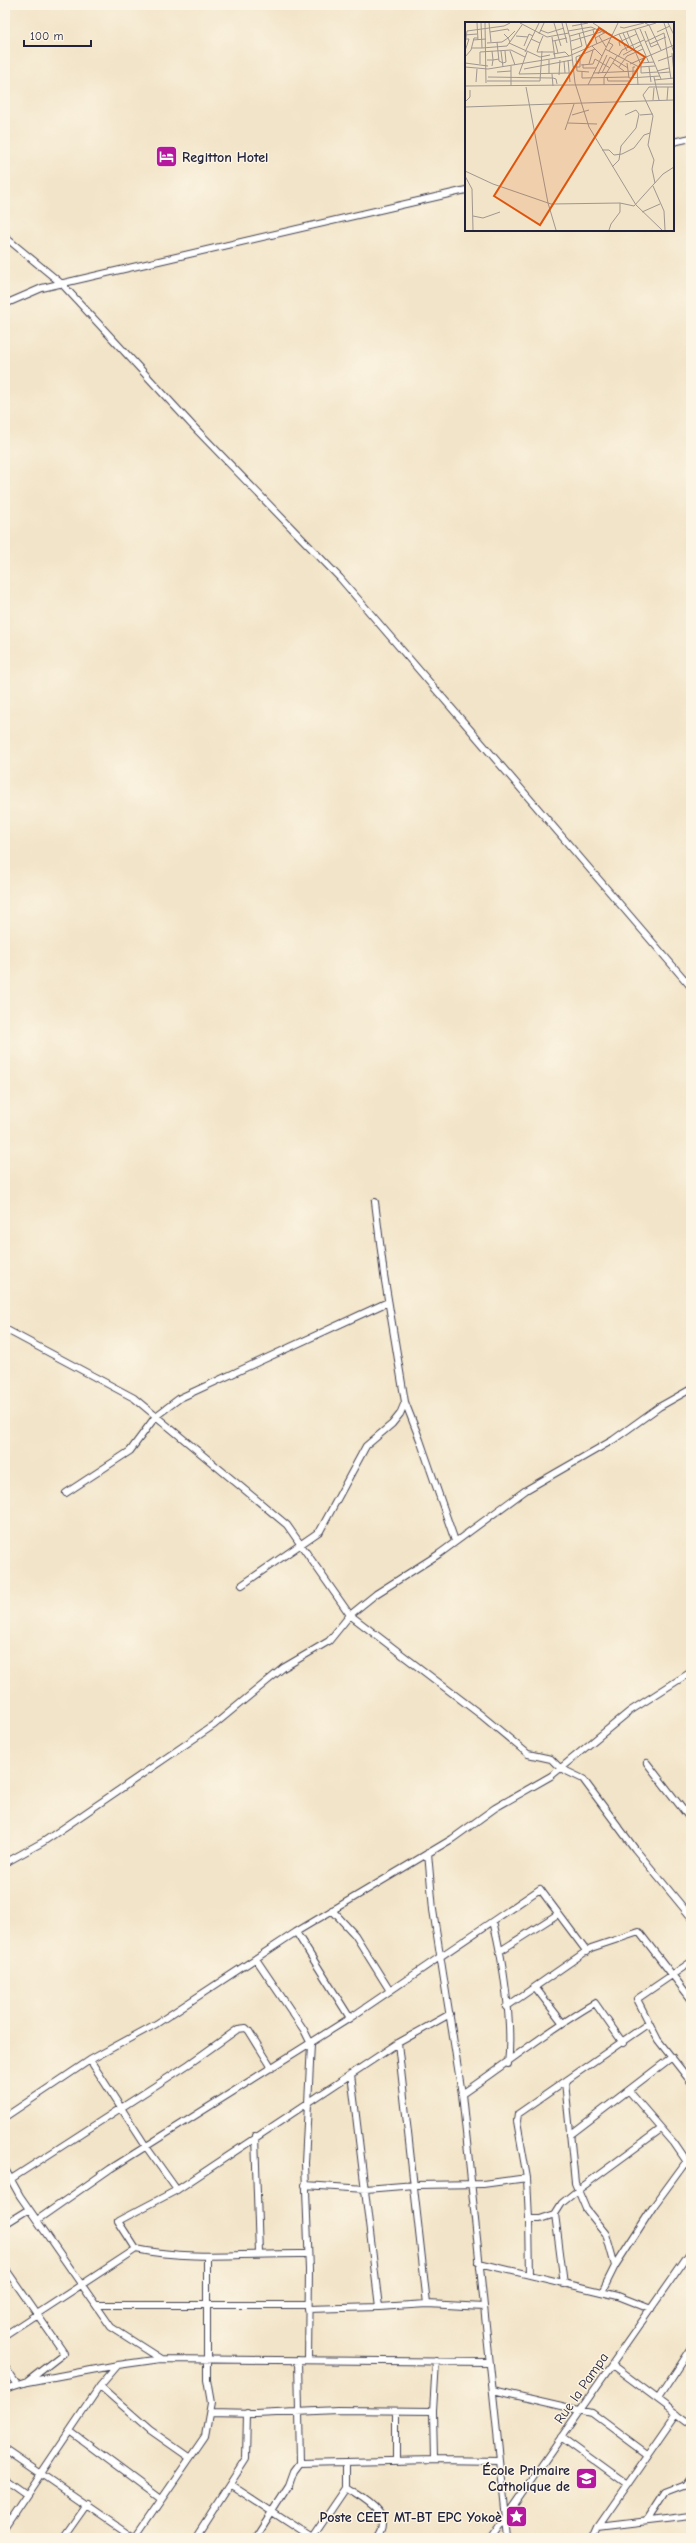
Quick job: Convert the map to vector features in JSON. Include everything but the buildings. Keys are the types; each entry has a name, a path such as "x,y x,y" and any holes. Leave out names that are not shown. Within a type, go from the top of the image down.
{"street":[{"path":"674,142 691,138"},
{"path":"5,304 23,295 62,284 465,190"},
{"path":"5,237 62,284 340,578 691,987"},
{"path":"375,1202 388,1302 405,1402 420,1440 455,1541"},
{"path":"66,1493 130,1451 156,1416 180,1398 388,1302"},
{"path":"5,1329 134,1398 287,1525 350,1615 481,1715 524,1752 535,1757 551,1759 560,1768 583,1779 635,1849 691,1917"},
{"path":"5,1863 43,1842 214,1725 283,1668 329,1641 350,1615 376,1594 430,1560 526,1490 612,1440 659,1407 691,1390"},
{"path":"242,1585 320,1531 366,1446 392,1424 400,1414 405,1402"},
{"path":"5,2117 90,2060 156,2024 296,1932 428,1853 576,1758 630,1711 691,1672"},
{"path":"646,1763 691,1820"},
{"path":"428,1853 433,1910 462,2094 508,2538"},
{"path":"37,2220 110,2169 147,2148 350,2018 540,1889 587,1952"},
{"path":"332,1910 355,1935 390,1991"},
{"path":"500,1951 558,1914"},
{"path":"492,1921 500,1951 510,2049 508,2064"},
{"path":"296,1932 350,2018"},
{"path":"506,2007 587,1952 611,1940 639,1932 691,1999"},
{"path":"256,1959 304,2030 310,2044 305,2185 308,2254 308,2360"},
{"path":"691,1962 638,1999 658,2040 691,2082"},
{"path":"535,1986 562,2022"},
{"path":"462,2094 508,2064 562,2022 594,2003 624,2043"},
{"path":"308,2254 259,2253 207,2256 157,2254 136,2249 118,2221 177,2190 255,2136 309,2103 398,2043 450,2014"},
{"path":"530,2275 527,2178 517,2121 518,2114 624,2043 649,2023"},
{"path":"11,2179 123,2108 238,2029 246,2028 249,2031 272,2068"},
{"path":"398,2043 415,2185 427,2304"},
{"path":"570,2135 629,2092 672,2057"},
{"path":"90,2060 123,2108 147,2148 177,2190"},
{"path":"352,2074 379,2307"},
{"path":"565,2082 570,2135 578,2190 586,2209 606,2234 615,2266"},
{"path":"629,2092 661,2129 689,2158 691,2168"},
{"path":"529,2219 540,2219 554,2214 562,2203 578,2190 661,2129"},
{"path":"255,2136 259,2253"},
{"path":"602,2292 615,2266 689,2158"},
{"path":"5,2169 29,2209 111,2327 161,2359"},
{"path":"305,2185 366,2189 415,2185 471,2184 527,2178"},
{"path":"5,2224 29,2209"},
{"path":"554,2214 564,2284"},
{"path":"5,2335 136,2249"},
{"name":"Rue la Pampa","path":"492,2538 580,2409 691,2252"},
{"path":"5,2449 135,2538 206,2436 211,2413 206,2305 207,2256"},
{"path":"479,2263 632,2300 651,2309"},
{"path":"5,2268 64,2353 27,2382"},
{"path":"97,2305 379,2307 427,2304 484,2307"},
{"path":"658,2399 691,2349"},
{"path":"5,2389 27,2382 118,2364 161,2359 489,2362"},
{"path":"255,2538 273,2511 300,2463 298,2360"},
{"path":"434,2460 432,2411 436,2361"},
{"path":"5,2527 26,2494 71,2432 100,2386 118,2364"},
{"path":"612,2365 691,2424"},
{"path":"5,2367 17,2385"},
{"path":"5,2381 11,2376"},
{"path":"100,2386 150,2430 190,2458"},
{"path":"493,2390 592,2412 647,2454"},
{"path":"211,2413 367,2410 396,2412 432,2411"},
{"path":"396,2412 396,2460"},
{"path":"195,2538 231,2485 246,2459 247,2413"},
{"path":"593,2538 598,2527 647,2454 677,2413"},
{"path":"71,2432 161,2499"},
{"path":"561,2437 627,2485"},
{"path":"300,2463 346,2463 396,2460 500,2461"},
{"path":"231,2485 273,2511 312,2538 346,2488 346,2463"},
{"path":"646,2521 664,2493 685,2485 691,2477"},
{"path":"5,2479 26,2494"},
{"path":"346,2488 377,2509 382,2516 382,2526 376,2538"},
{"path":"63,2538 87,2504"},
{"path":"598,2527 691,2516"}],"place":[{"name":"Regitton Hotel","path":"167,157"},
{"name":"École Primaire Catholique de","path":"586,2478"},
{"name":"Poste CEET MT-BT EPC Yokoè","path":"517,2517"}]}
